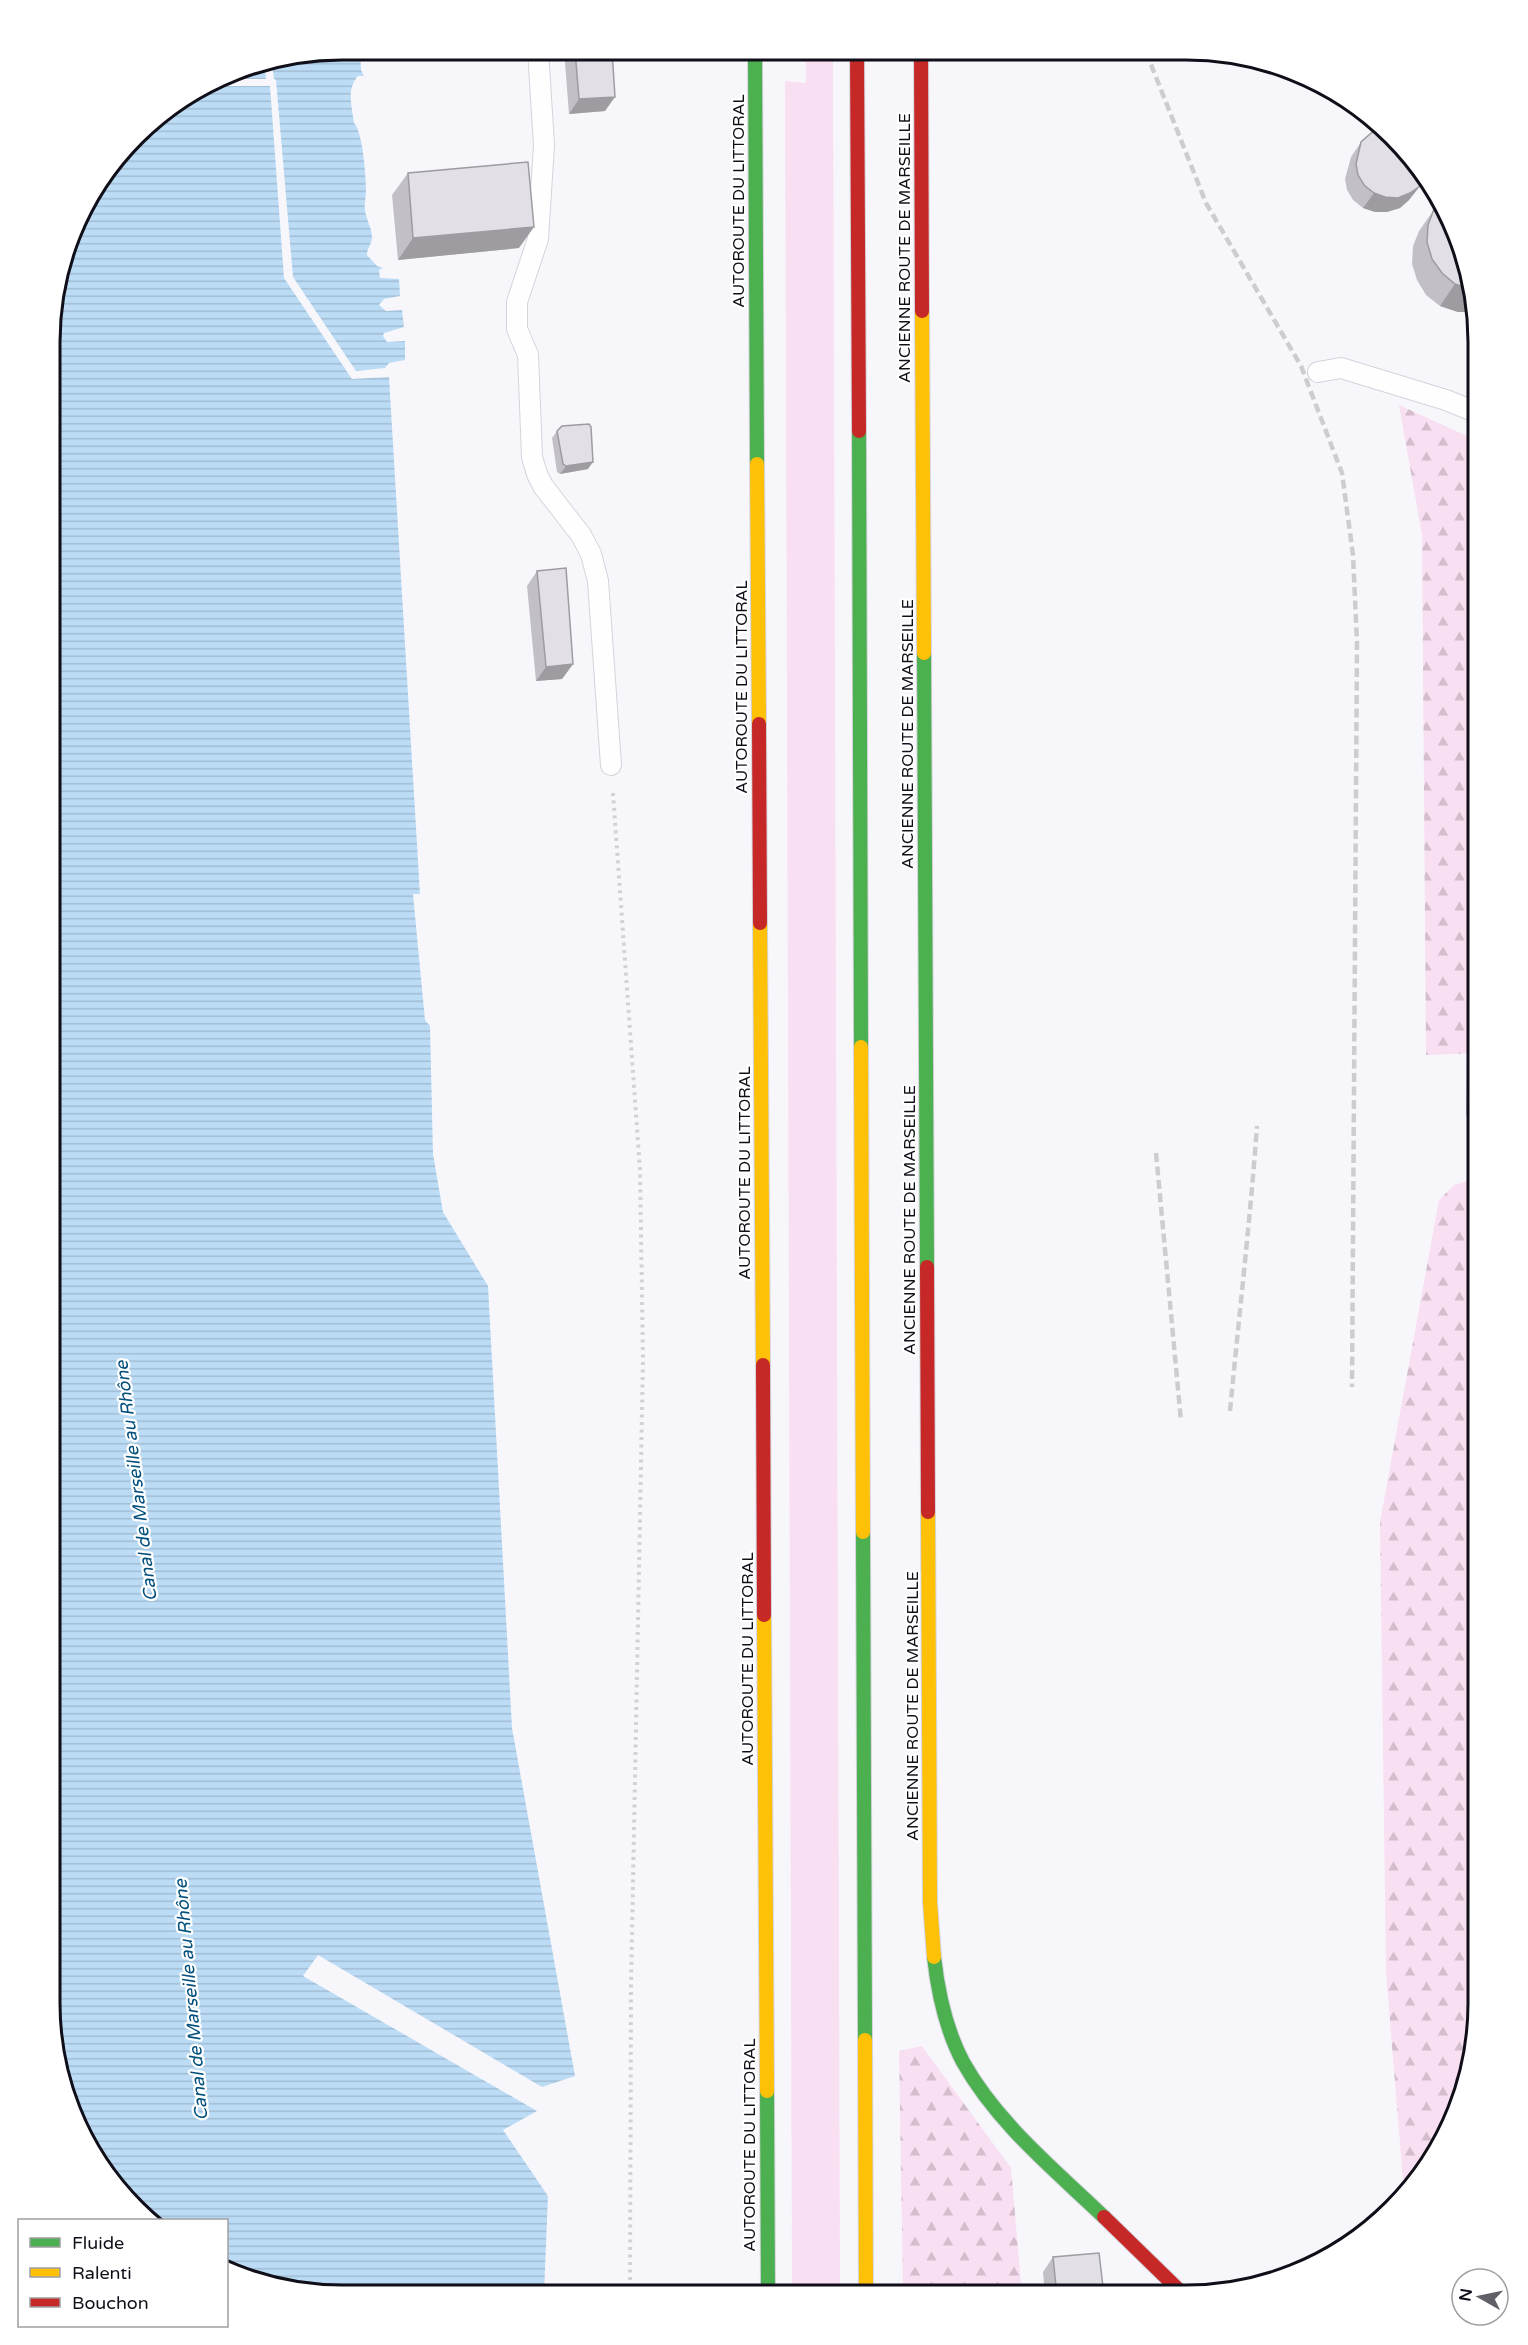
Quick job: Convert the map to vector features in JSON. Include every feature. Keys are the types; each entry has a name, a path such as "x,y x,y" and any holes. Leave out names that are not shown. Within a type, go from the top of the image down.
{"main road":[{"name":"AUTOROUTE DU LITTORAL","path":"755,60 768,2285"},
{"path":"857,60 866,2285"},
{"name":"ANCIENNE ROUTE DE MARSEILLE","path":"921,60 930,1902 935,1976 953,2041 967,2070 985,2095 1022,2136 1174,2285"}],"lane":[{"path":"539,60 544,145 538,239 517,302 517,329 528,355 532,457 537,474 543,486 581,536 591,554 598,581 611,765"},
{"path":"1318,372 1341,368 1468,409"}],"path":[{"path":"611,765 640,1170 643,1359 631,1987 630,2285"}],"green space":[{"path":"806,60 833,60 840,2285 792,2285 785,81 806,83"},
{"path":"1399,405 1468,436 1468,1053 1426,1055 1422,535"},
{"path":"1468,1181 1468,2003 1463,2058 1447,2111 1421,2160 1403,2183 1386,1973 1380,1522 1439,1200 1454,1185"},
{"path":"922,2046 1011,2168 1021,2285 903,2285 899,2051"}],"water":[{"path":"360,60 364,76 358,76 354,81 351,98 354,123 360,135 366,184 365,208 372,234 367,255 377,266 383,268 379,270 380,278 399,279 400,296 384,299 379,305 386,311 402,310 404,327 384,333 383,336 387,342 405,341 405,360 389,363 385,368 356,371 293,277 276,80 273,69 287,65"},
{"path":"265,71 266,79 240,79"},
{"name":"Canal de Marseille au Rhône","path":"223,86 270,86 284,278 352,379 389,377 420,894 413,894 425,1020 430,1026 433,1154 443,1212 488,1286 512,1728 575,2076 542,2087 318,1955 303,1976 537,2111 503,2130 548,2196 544,2285 342,2285 305,2283 251,2270 228,2261 228,2219 161,2219 142,2203 118,2175 107,2160 81,2111 62,2040 60,2003 60,342 62,305 81,234 107,185 118,170 142,142 170,118"}],"building":[{"path":"576,60 613,60 615,97 579,99"},
{"path":"1373,131 1410,170 1420,186 1398,198 1374,193 1364,185 1358,175 1356,164 1361,142"},
{"path":"528,162 534,227 413,238 408,173"},
{"path":"1434,209 1447,234 1463,286 1455,284 1442,273 1432,259 1427,242 1428,225"},
{"path":"589,424 593,462 566,466 563,464 557,431 562,426"},
{"path":"566,568 573,664 546,667 537,571"},
{"path":"1099,2253 1103,2285 1056,2285 1053,2257"}],"railway":[{"path":"1149,60 1206,203 1301,366 1342,473 1353,555 1357,643 1352,1387"},
{"path":"1230,1411 1257,1126"},
{"path":"1156,1153 1181,1421"}],"traffic: fast":[{"path":"755,60 757,464"},
{"path":"859,431 861,1047"},
{"path":"924,653 927,1267"},
{"path":"863,1532 865,2040"},
{"path":"934,1957 940,1998 947,2024 957,2050 977,2084 992,2105 1028,2145 1104,2217"},
{"path":"767,2091 768,2285"}],"traffic: slow":[{"path":"922,311 924,653"},
{"path":"757,464 759,724"},
{"path":"760,923 763,1365"},
{"path":"861,1047 863,1532"},
{"path":"928,1512 930,1902 934,1957"},
{"path":"764,1615 767,2091"},
{"path":"865,2040 866,2285"}],"traffic: jam":[{"path":"857,60 859,431"},
{"path":"921,60 922,311"},
{"path":"759,724 760,923"},
{"path":"927,1267 928,1512"},
{"path":"763,1365 764,1615"},
{"path":"1104,2217 1174,2285"}]}
